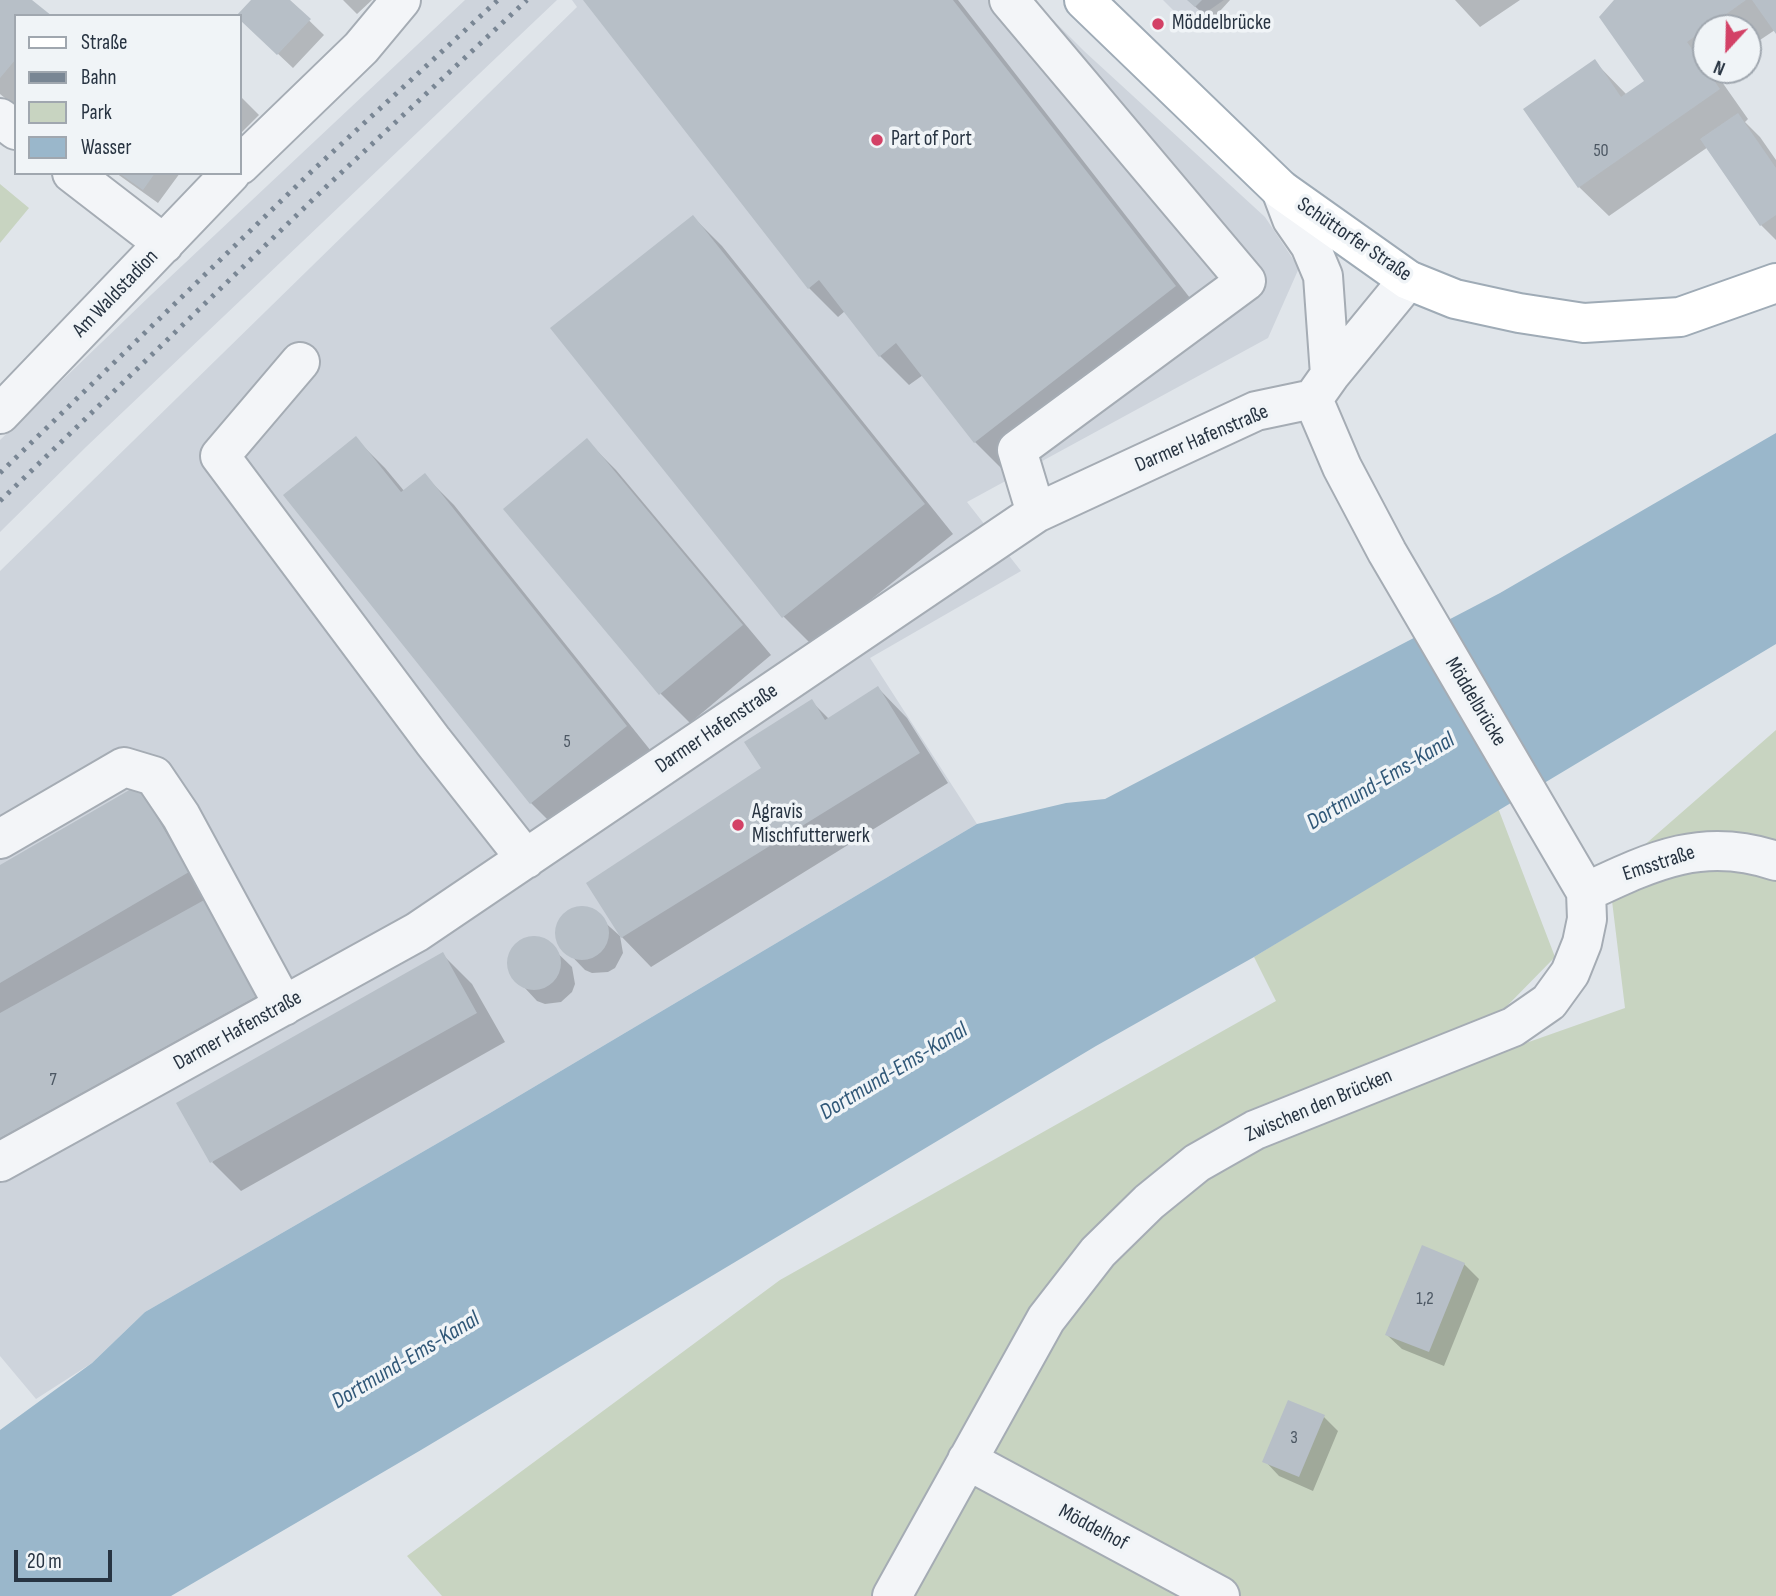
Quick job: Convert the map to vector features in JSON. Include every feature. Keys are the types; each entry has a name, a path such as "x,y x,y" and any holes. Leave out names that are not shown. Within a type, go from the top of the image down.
{"main road":[{"name":"Schüttorfer Straße","path":"1084,0 1281,190 1408,280 1455,299 1584,323 1680,317 1776,283"}],"street":[{"path":"242,163 361,48 401,0"},
{"path":"1009,0 1247,281 1017,450 1036,513"},
{"path":"75,175 164,244"},
{"name":"Am Waldstadion","path":"0,414 229,175"},
{"path":"1281,190 1292,219 1310,246 1324,276 1321,387"},
{"path":"1321,387 1408,280"},
{"path":"300,362 220,456 433,741 526,859"},
{"name":"Darmer Hafenstraße","path":"0,1162 417,932 1036,513 1256,411 1321,387"},
{"name":"Möddelbrücke","path":"1321,387 1342,467 1387,552 1586,892"},
{"path":"0,839 124,767 154,776 181,816 284,1006"},
{"name":"Emsstraße","path":"1586,892 1644,864 1681,853 1706,850 1753,853 1776,861"},
{"name":"Zwischen den Brücken","path":"892,1596 1046,1319 1098,1252 1149,1202 1198,1163 1255,1129 1513,1027 1549,1002 1570,973 1581,943 1587,919 1586,892"},
{"name":"Möddelhof","path":"967,1460 1220,1596"}],"shaded area":[{"path":"465,0 557,0 87,446 0,532 0,440"},
{"path":"572,0 1033,0 1084,51 1265,217 1299,268 1268,338 967,502 1021,571 870,658 977,824 490,1113 145,1312 92,1363 36,1399 0,1356 0,571 577,7"},
{"path":"1163,0 1224,0 1188,25"}],"green space":[{"path":"0,184 29,208 0,243"},
{"path":"1776,730 1776,1596 442,1596 407,1556 780,1280 1276,1001 1254,957 1498,808 1555,957 1506,1007 1356,1103 1625,1008 1609,876"}],"water":[{"name":"Dortmund-Ems-Kanal","path":"1776,433 1776,644 1254,957 1096,1046 421,1450 171,1596 0,1596 0,1430 92,1363 145,1312 490,1113 977,824 1066,803 1105,799 1500,593"}],"building":[{"path":"0,0 32,0 50,14 14,14 14,61 0,78"},
{"path":"251,0 290,0 311,19 277,55 242,22 242,14 238,14"},
{"name":"Part of Port","path":"583,0 953,0 1176,286 974,443 896,343 879,357 819,280 808,289"},
{"path":"1187,0 1202,0 1195,7"},
{"path":"1614,0 1746,0 1726,14 1692,14 1692,38 1687,42 1692,49 1692,84 1716,84 1720,89 1578,188 1523,109 1595,59 1621,97 1644,81 1599,17"},
{"path":"1752,0 1776,0 1776,34 1762,14"},
{"path":"1738,113 1776,168 1776,215 1760,226 1700,139"},
{"path":"122,175 154,175 143,190"},
{"path":"693,215 925,504 782,618 550,328"},
{"path":"356,436 401,492 425,473 627,726 530,804 283,495"},
{"path":"587,438 743,625 659,695 503,509"},
{"name":"Agravis Mischfutterwerk","path":"878,686 920,753 621,938 586,883 761,768 744,742 812,699 825,720"},
{"path":"138,785 189,872 0,983 0,865"},
{"path":"206,899 259,995 0,1138 0,1013"},
{"path":"582,906 601,914 609,933 601,952 582,960 563,952 555,933 563,914"},
{"path":"534,936 553,944 561,963 553,982 534,990 515,982 507,963 515,944"},
{"path":"443,952 477,1013 210,1163 176,1103"},
{"path":"1422,1245 1465,1263 1429,1352 1385,1335"},
{"path":"1288,1400 1325,1415 1299,1477 1262,1462"}],"railway":[{"path":"0,473 312,171 498,0"},
{"path":"0,501 328,185 527,0"}],"place":[{"name":"Möddelbrücke","path":"1158,24"},
{"name":"Part of Port","path":"877,140"},
{"name":"Agravis Mischfutterwerk","path":"738,825"}]}
